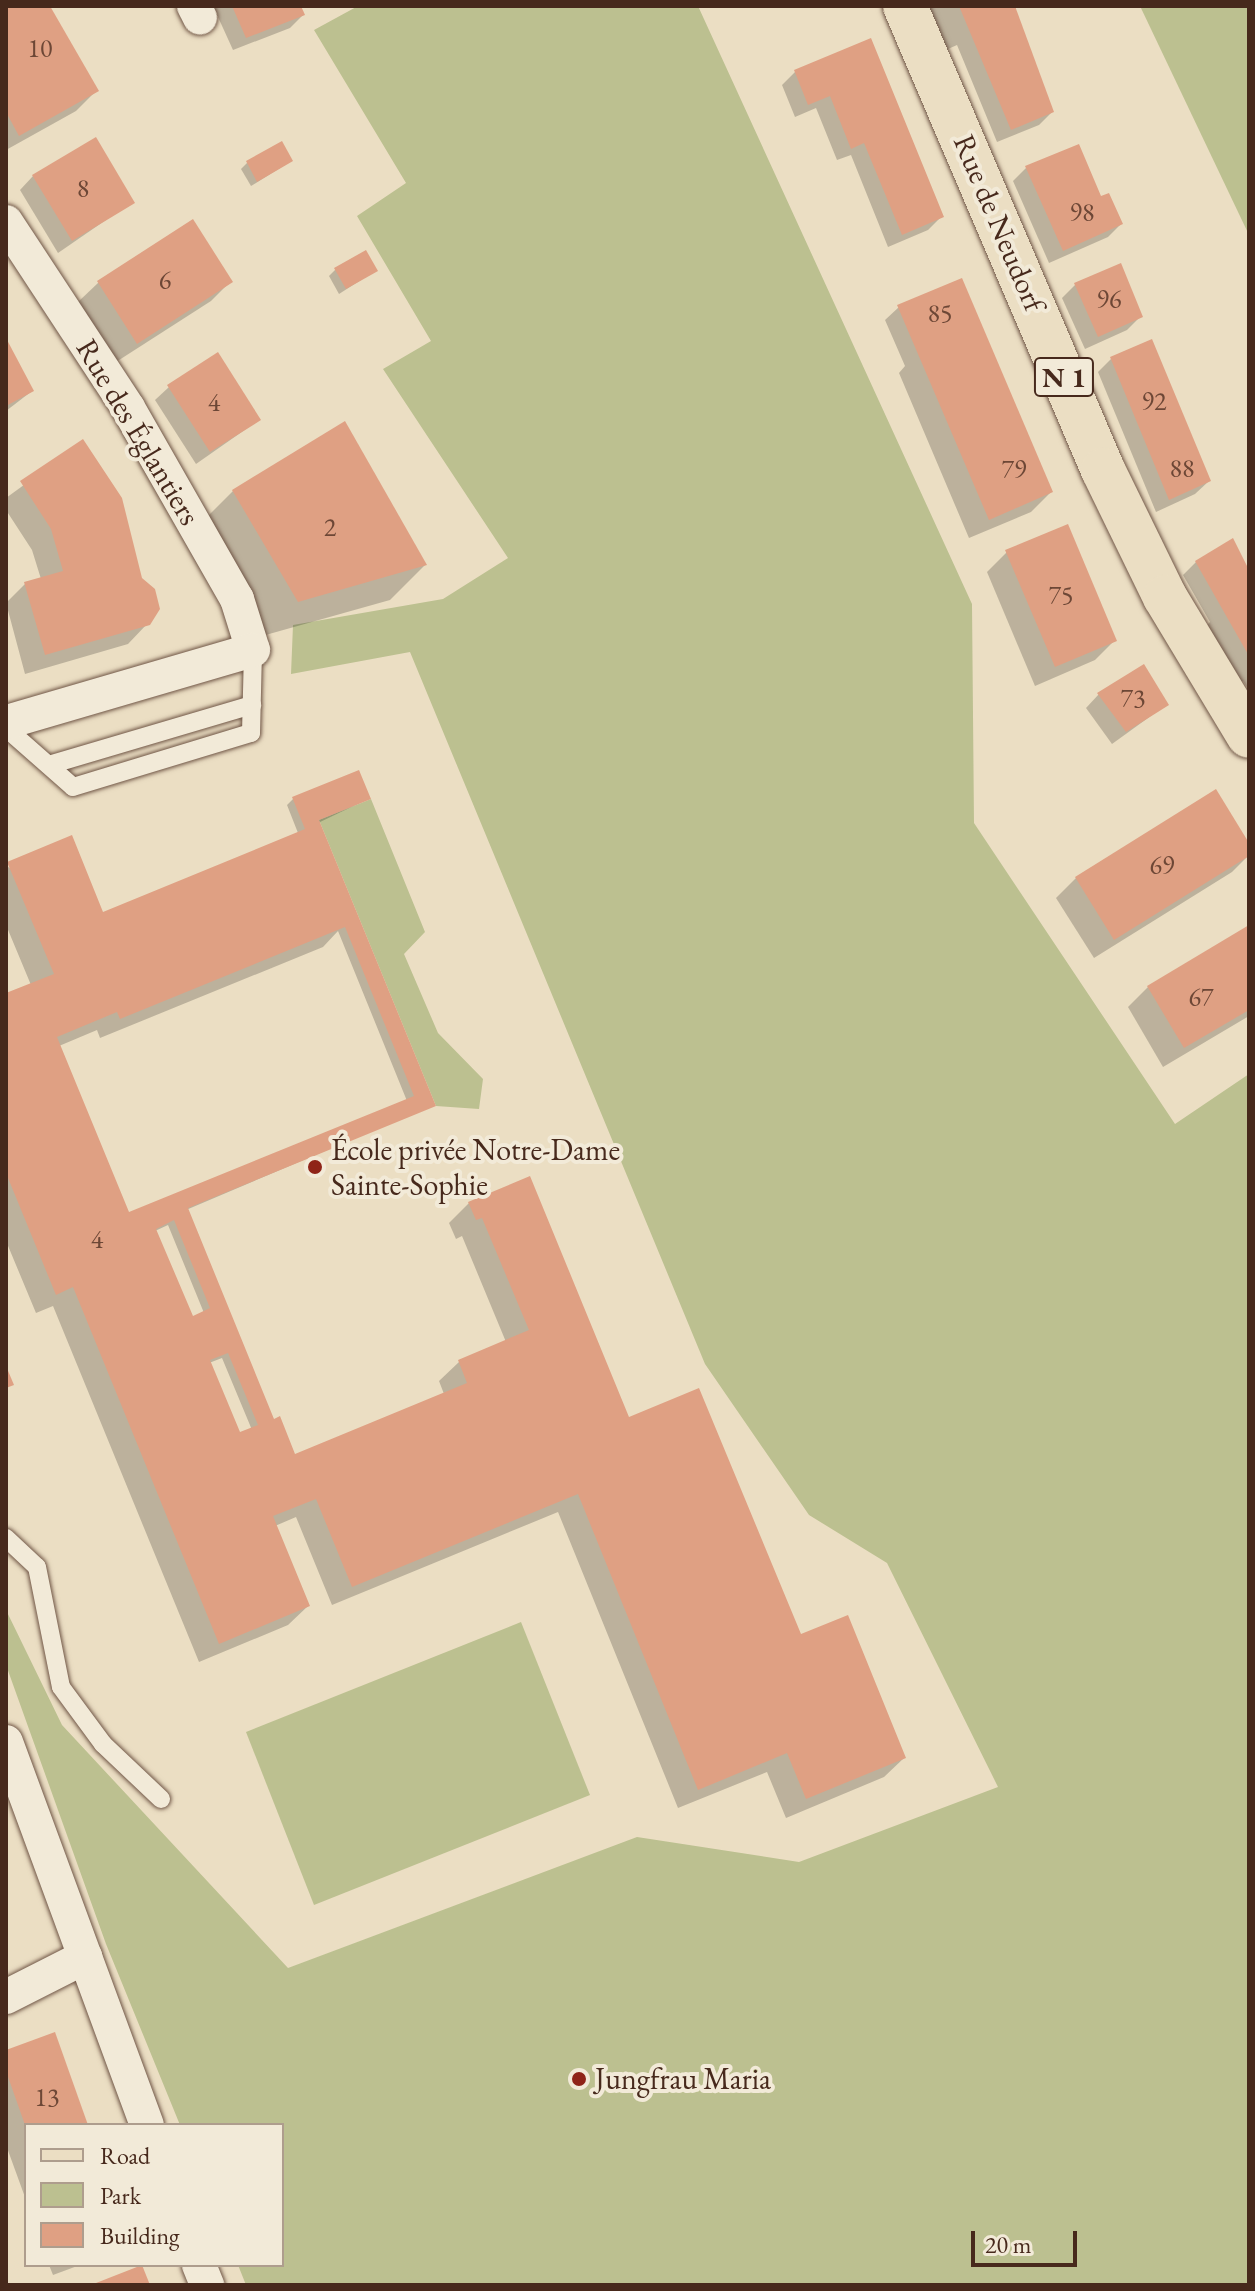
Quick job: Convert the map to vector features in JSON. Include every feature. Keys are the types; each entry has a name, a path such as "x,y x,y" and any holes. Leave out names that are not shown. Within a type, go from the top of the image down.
{"main road":[{"name":"Rue de Neudorf","path":"905,6 1103,470 1165,597 1249,736"}],"street":[{"name":"Rue des Églantiers","path":"6,222 128,408 237,599 253,650"},
{"path":"6,725 253,650"},
{"path":"6,1742 146,2123"},
{"path":"6,1997 85,1957"}],"lane":[{"path":"6,725 73,787 251,733 253,650"},
{"path":"49,765 252,705"},
{"path":"6,1538 37,1567 61,1687 103,1744 161,1799"}],"green space":[{"path":"358,6 698,6 972,604 974,823 1175,1124 1249,1074 1249,2285 246,2285 239,2267 284,2267 284,2123 179,2123 106,1944 6,1665 6,1610 62,1725 288,1968 637,1837 799,1862 998,1787 887,1563 809,1515 705,1364 410,652 291,674 293,625 443,599 508,558 383,369 431,341 357,216 406,183 314,30"},
{"path":"1140,6 1249,6 1249,235"},
{"path":"371,799 425,932 404,954 438,1033 483,1079 479,1109 436,1106 319,820"},
{"path":"521,1622 590,1795 314,1905 246,1732"}],"building":[{"path":"6,6 50,6 99,91 19,136 6,112"},
{"path":"232,6 301,6 305,15 246,38"},
{"path":"959,6 1015,6 1054,112 1011,130"},
{"path":"871,38 944,217 902,235 864,143 851,149 830,96 808,105 794,70"},
{"path":"96,137 135,203 72,241 32,175"},
{"path":"282,141 293,161 257,182 246,161"},
{"path":"1079,144 1101,196 1109,193 1123,224 1063,251 1025,166"},
{"path":"193,219 233,282 137,344 97,281"},
{"path":"366,250 378,271 346,289 334,268"},
{"path":"1121,263 1143,317 1098,337 1074,283"},
{"path":"962,278 1053,492 989,520 897,305"},
{"path":"6,338 34,391 6,406"},
{"path":"1152,339 1211,481 1169,500 1110,357"},
{"path":"218,352 261,420 210,452 167,385"},
{"path":"345,421 427,565 298,602 232,490"},
{"path":"83,439 122,498 142,578 155,589 160,609 150,625 45,655 24,582 63,571 51,529 20,481"},
{"path":"1068,524 1117,641 1055,667 1005,550"},
{"path":"1233,538 1249,570 1249,656 1195,561"},
{"path":"1144,664 1169,705 1126,732 1097,693"},
{"path":"359,770 371,799 319,820 436,1106 188,1208 274,1419 280,1416 295,1454 467,1383 458,1360 529,1330 482,1218 476,1220 468,1202 530,1176 629,1417 699,1388 801,1634 848,1615 906,1758 806,1799 787,1753 698,1790 578,1494 352,1587 316,1499 273,1516 310,1606 219,1644 73,1287 56,1295 6,1173 6,993 54,974 7,862 72,835 103,912 305,829 292,797","holes":["345,927 414,1096 129,1212 57,1037 117,1012 120,1019","174,1220 210,1308 193,1316 156,1229","228,1353 258,1425 240,1432 210,1360"]},
{"path":"1216,789 1249,843 1249,856 1114,940 1075,877"},
{"path":"1249,925 1249,1010 1184,1048 1147,986"},
{"path":"6,1366 14,1385 6,1388"},
{"path":"55,2032 87,2123 24,2123 6,2071 6,2050"},
{"path":"143,2267 150,2285 97,2285"}],"place":[{"name":"École privée Notre-Dame Sainte-Sophie","path":"315,1167"},
{"name":"Jungfrau Maria","path":"579,2079"}]}
